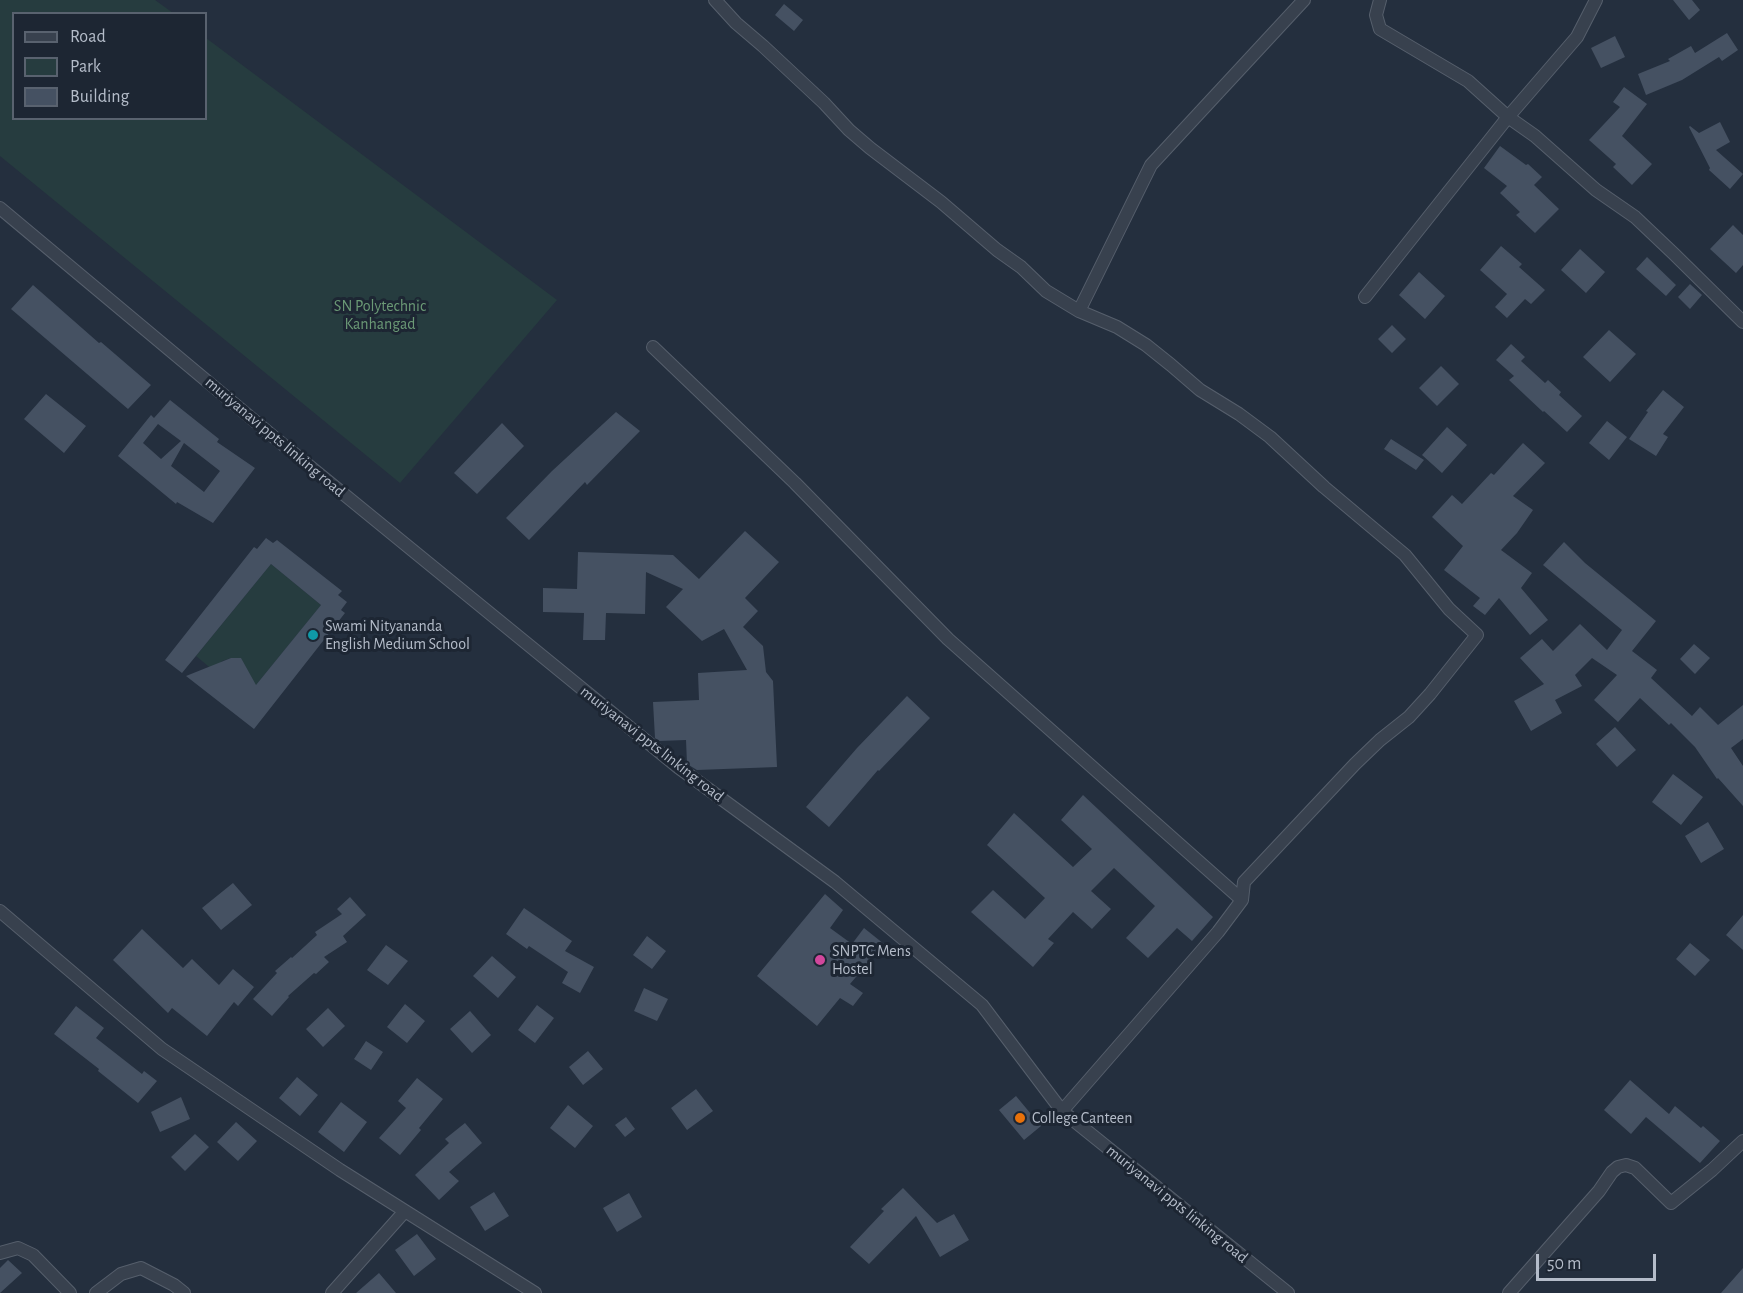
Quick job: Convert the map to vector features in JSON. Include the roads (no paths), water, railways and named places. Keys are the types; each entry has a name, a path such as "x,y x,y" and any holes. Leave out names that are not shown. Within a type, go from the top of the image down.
{"street":[{"path":"715,0 736,24 763,46 870,148 1021,267 1046,291 1078,311 1117,327 1146,345 1200,390 1239,414 1270,438 1405,555 1449,609 1477,635 1430,694 1408,717 1380,740 1244,882 1242,900 1218,932 1062,1111"},
{"path":"1078,311 1151,165 1304,0"},
{"path":"1380,0 1376,15 1380,29 1468,81 1596,190 1635,217 1743,322"},
{"path":"1365,297 1576,37 1596,0"},
{"name":"muriyanavi ppts linking road","path":"0,208 275,438 678,767 835,882 982,1005 1062,1111 1288,1293"},
{"path":"653,347 795,483 948,639 1242,900"},
{"path":"0,911 162,1049 340,1170 535,1293"},
{"path":"1509,1293 1618,1167 1626,1165 1635,1168 1671,1203 1743,1141"},
{"path":"332,1293 405,1210"},
{"path":"0,1253 18,1248 33,1255 70,1293"},
{"path":"96,1293 122,1274 141,1268 174,1285 184,1293"}],"place":[{"name":"Swami Nityananda English Medium School","path":"313,635"},
{"name":"SNPTC Mens Hostel","path":"820,960"},
{"name":"College Canteen","path":"1020,1118"}],"park label":[{"name":"SN Polytechnic Kanhangad","path":"380,315"}]}
